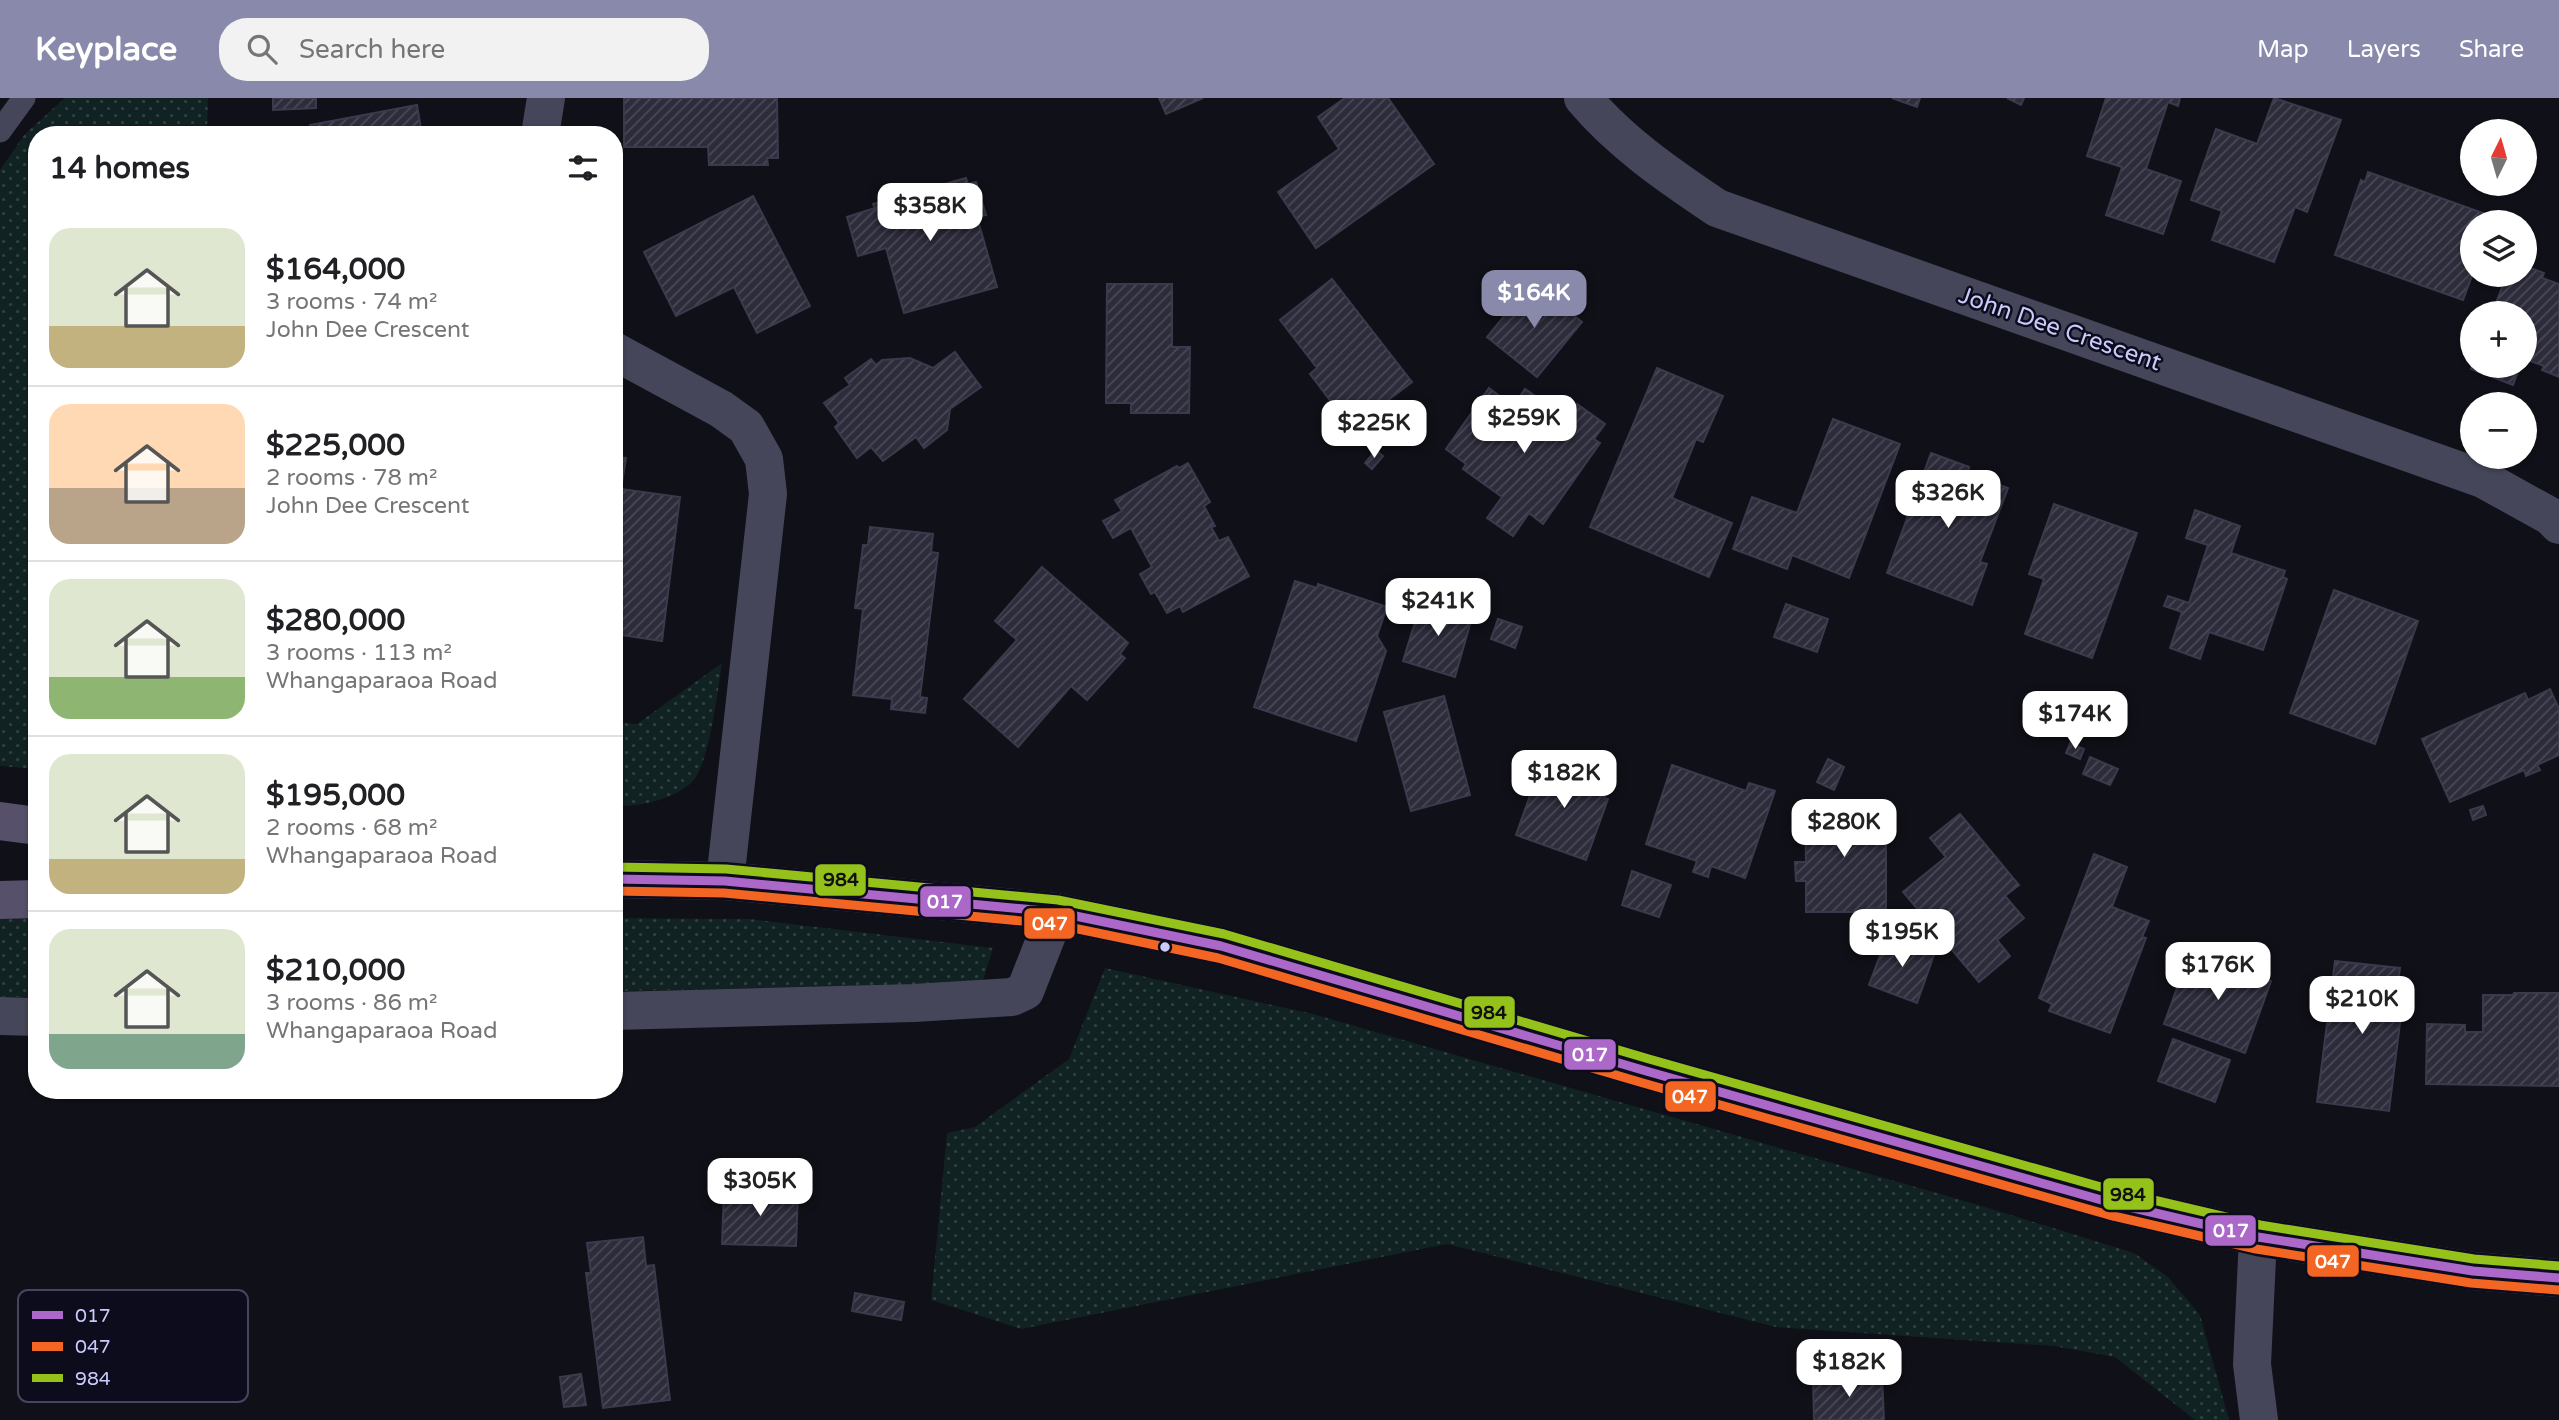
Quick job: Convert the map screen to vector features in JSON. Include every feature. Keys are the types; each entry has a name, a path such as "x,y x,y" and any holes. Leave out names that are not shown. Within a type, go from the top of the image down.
{"main road":[{"path":"0,821 28,825"},
{"path":"623,879 725,881 1056,912 1221,946 2112,1203 2258,1237 2473,1271 2559,1278"},
{"path":"0,880 28,882"},
{"path":"0,900 28,899"}],"street":[{"path":"541,126 546,98"},
{"name":"John Dee Crescent","path":"1583,98 1606,125 1656,167 1717,208 2483,479 2550,516 2559,525"},
{"path":"623,356 722,409 746,427 764,459 768,494 725,881"},
{"path":"623,1011 915,1003 1012,997 1025,990 1056,912"},
{"path":"0,1016 28,1017"},
{"path":"2258,1237 2252,1364 2259,1420"}],"lane":[{"path":"0,131 24,98"}],"shaded area":[{"path":"65,98 208,98 207,126 34,126"},
{"path":"28,131 28,768 0,766 0,170"},
{"path":"722,663 708,745 697,775 691,783 674,794 655,801 623,806 623,723 637,724"},
{"path":"0,913 28,913 28,997 0,997"},
{"path":"623,918 750,919 993,948 982,984 623,991"},
{"path":"1105,968 1313,1014 1975,1204 2134,1253 2168,1277 2200,1315 2229,1420 2195,1420 2115,1357 2054,1346 1776,1327 1447,1244 1021,1329 931,1300 947,1133 975,1127 1069,1059"}],"building":[{"path":"273,98 316,98 316,108 273,110"},
{"path":"624,98 777,98 778,158 767,158 768,165 709,165 708,147 624,147"},
{"path":"1159,98 1203,98 1166,114"},
{"path":"1345,98 1388,98 1434,164 1316,248 1278,192 1339,149 1318,117"},
{"path":"1892,98 1920,98 1917,107"},
{"path":"2007,98 2024,98 2021,105"},
{"path":"2106,98 2180,98 2178,106 2168,102 2146,169 2181,181 2163,234 2106,215 2122,167 2087,156"},
{"path":"2274,98 2341,120 2307,212 2295,207 2274,262 2212,240 2222,211 2191,200 2216,129 2257,144"},
{"path":"417,105 420,126 310,126"},
{"path":"2368,172 2475,210 2460,210 2460,287 2468,287 2463,300 2335,255 2361,180 2365,182"},
{"path":"966,178 968,184 976,182 986,215 977,217 997,287 904,313 886,248 858,256 847,217 875,208 873,204"},
{"path":"753,196 810,306 757,333 734,287 676,316 644,252"},
{"path":"2537,270 2544,273 2542,278 2559,284 2559,377 2542,370 2544,366 2537,363 2537,301 2497,301 2502,287 2537,287"},
{"path":"1332,279 1412,382 1351,428 1310,374 1317,368 1280,320"},
{"path":"1532,282 1582,322 1537,377 1487,337"},
{"path":"1107,284 1172,284 1172,347 1190,347 1189,413 1131,413 1131,403 1106,403"},
{"path":"955,352 981,387 950,409 947,430 924,448 916,437 883,461 871,447 857,458 835,427 839,423 824,403 850,385 845,378 871,359 876,365 882,360 910,358 933,368"},
{"path":"1657,368 1723,396 1703,442 1696,439 1672,498 1732,523 1709,577 1590,527"},
{"path":"2495,378 2516,378 2513,385"},
{"path":"1489,388 1513,406 1525,389 1557,411 1540,435 1551,442 1577,404 1605,424 1594,439 1600,443 1543,524 1529,513 1513,536 1487,518 1502,497 1463,469 1466,464 1446,449"},
{"path":"1833,419 1900,444 1849,578 1792,555 1787,569 1733,549 1752,497 1797,513"},
{"path":"1376,450 1383,456 1372,469 1365,463"},
{"path":"1931,453 1969,467 1968,473 2008,488 1980,562 1987,564 1972,605 1887,573"},
{"path":"1188,463 1210,502 1204,506 1215,526 1211,527 1219,541 1228,537 1249,576 1183,612 1180,606 1167,613 1155,592 1151,594 1140,574 1152,567 1131,528 1113,538 1103,521 1122,511 1115,500 1177,466 1179,468"},
{"path":"623,489 680,497 662,641 623,635"},
{"path":"2054,504 2137,533 2092,658 2025,634 2044,579 2029,574"},
{"path":"2195,510 2240,526 2231,553 2285,571 2283,577 2287,579 2263,650 2209,632 2200,659 2170,648 2182,612 2164,606 2168,596 2189,603 2208,545 2186,538"},
{"path":"870,527 933,534 931,552 938,553 920,697 927,698 925,713 891,709 892,699 853,695 863,609 855,608 863,545 868,545"},
{"path":"1042,567 1128,643 1120,654 1125,658 1087,700 1071,686 1018,747 964,699 1017,640 995,621"},
{"path":"1295,581 1317,588 1318,584 1387,607 1377,636 1386,651 1356,741 1254,707"},
{"path":"2334,590 2418,621 2375,744 2290,713"},
{"path":"1422,599 1473,614 1455,677 1403,661"},
{"path":"1786,604 1828,619 1817,652 1774,637"},
{"path":"1498,619 1522,627 1515,648 1491,639"},
{"path":"2550,689 2559,709 2559,755 2537,765 2540,770 2526,776 2524,770 2450,802 2422,739 2525,693 2528,700"},
{"path":"1444,696 1470,795 1411,811 1384,712"},
{"path":"2070,743 2084,749 2080,759 2066,753"},
{"path":"2090,757 2118,769 2110,785 2083,774"},
{"path":"1543,759 1609,783 1604,798 1608,799 1586,860 1516,835"},
{"path":"1828,759 1844,767 1834,790 1817,782"},
{"path":"1672,765 1746,791 1749,783 1775,791 1745,878 1711,866 1708,877 1693,872 1697,861 1646,844"},
{"path":"1805,805 1869,805 1870,809 1886,809 1886,908 1870,908 1869,912 1806,912 1806,881 1796,881 1795,862 1806,862"},
{"path":"2483,806 2486,815 2473,820 2470,810"},
{"path":"1960,814 2019,885 2005,896 2024,918 1997,940 2010,956 1979,982 1903,892 1946,857 1930,838"},
{"path":"2094,854 2127,867 2112,907 2149,921 2142,937 2146,938 2110,1033 2049,1011 2052,1004 2039,998"},
{"path":"1632,871 1671,885 1659,917 1622,905"},
{"path":"1888,934 1935,952 1917,1003 1869,985"},
{"path":"2190,952 2271,981 2245,1053 2164,1024"},
{"path":"2335,961 2400,968 2398,983 2405,983 2389,1111 2317,1102"},
{"path":"2559,993 2559,1086 2426,1084 2427,1024 2465,1025 2465,1032 2483,1032 2483,995"},
{"path":"2173,1039 2230,1060 2215,1102 2158,1081"},
{"path":"724,1190 798,1192 796,1246 722,1244"},
{"path":"643,1237 646,1266 654,1265 670,1400 603,1408 586,1273 591,1273 587,1243"},
{"path":"855,1293 904,1302 901,1320 852,1311"},
{"path":"581,1374 586,1405 564,1407 560,1377"},
{"path":"1882,1377 1884,1420 1814,1420 1813,1380"}],"transit line":[{"name":"984","path":"623,867 726,869 1058,900 1224,934 1649,1059 2115,1191 2260,1225 2474,1259 2559,1266"},
{"name":"017","path":"623,879 725,881 1056,912 1221,946 1646,1071 2112,1203 2258,1237 2473,1271 2559,1278"},
{"name":"047","path":"623,891 724,893 1054,924 1218,958 1643,1083 2109,1215 2256,1249 2471,1283 2558,1290"}]}
